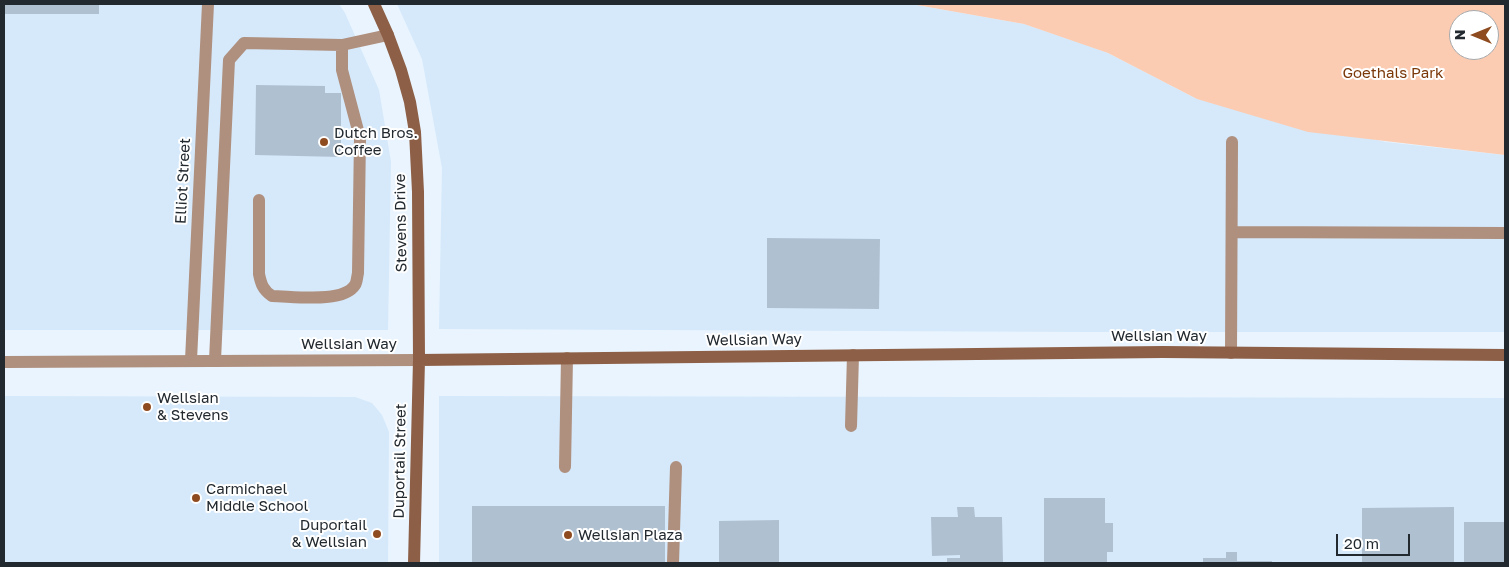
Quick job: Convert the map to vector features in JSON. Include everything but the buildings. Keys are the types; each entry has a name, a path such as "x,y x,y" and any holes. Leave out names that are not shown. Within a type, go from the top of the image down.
{"main road":[{"name":"Stevens Drive","path":"374,4 388,35 410,102 415,132 418,192 419,360"},
{"name":"Wellsian Way","path":"419,360 1231,353 1505,355"},
{"name":"Duportail Street","path":"414,563 419,360"}],"street":[{"name":"Elliot Street","path":"191,360 208,4"},
{"path":"215,360 229,60 244,43 342,45 388,35"},
{"path":"259,200 259,274 265,291 272,296 328,297 348,292 355,284 358,273 360,138 342,70 342,45"},
{"path":"1231,353 1232,142"},
{"path":"1232,232 1505,233"},
{"path":"851,426 852,355"},
{"path":"565,467 568,358"},
{"name":"Wellsian Way","path":"4,362 419,360"},
{"path":"673,563 676,467"}],"shaded area":[{"path":"4,4 339,4 345,13 379,90 391,162 388,330 4,330"},
{"path":"397,4 911,4 1024,24 1108,53 1197,99 1386,142 1505,155 1505,332 439,329 442,168 422,59"},
{"name":"Carmichael Middle School","path":"4,396 355,397 372,403 382,415 389,432 388,563 4,563"},
{"path":"439,396 1505,398 1505,563 439,563"}],"green space":[{"name":"Goethals Park","path":"911,4 1505,4 1505,155 1308,132 1197,99 1108,53 1024,24"}],"place":[{"name":"Dutch Bros. Coffee","path":"324,142"},
{"name":"Wellsian & Stevens","path":"147,407"},
{"name":"Carmichael Middle School","path":"196,498"},
{"name":"Duportail & Wellsian","path":"377,534"},
{"name":"Wellsian Plaza","path":"568,535"}]}
